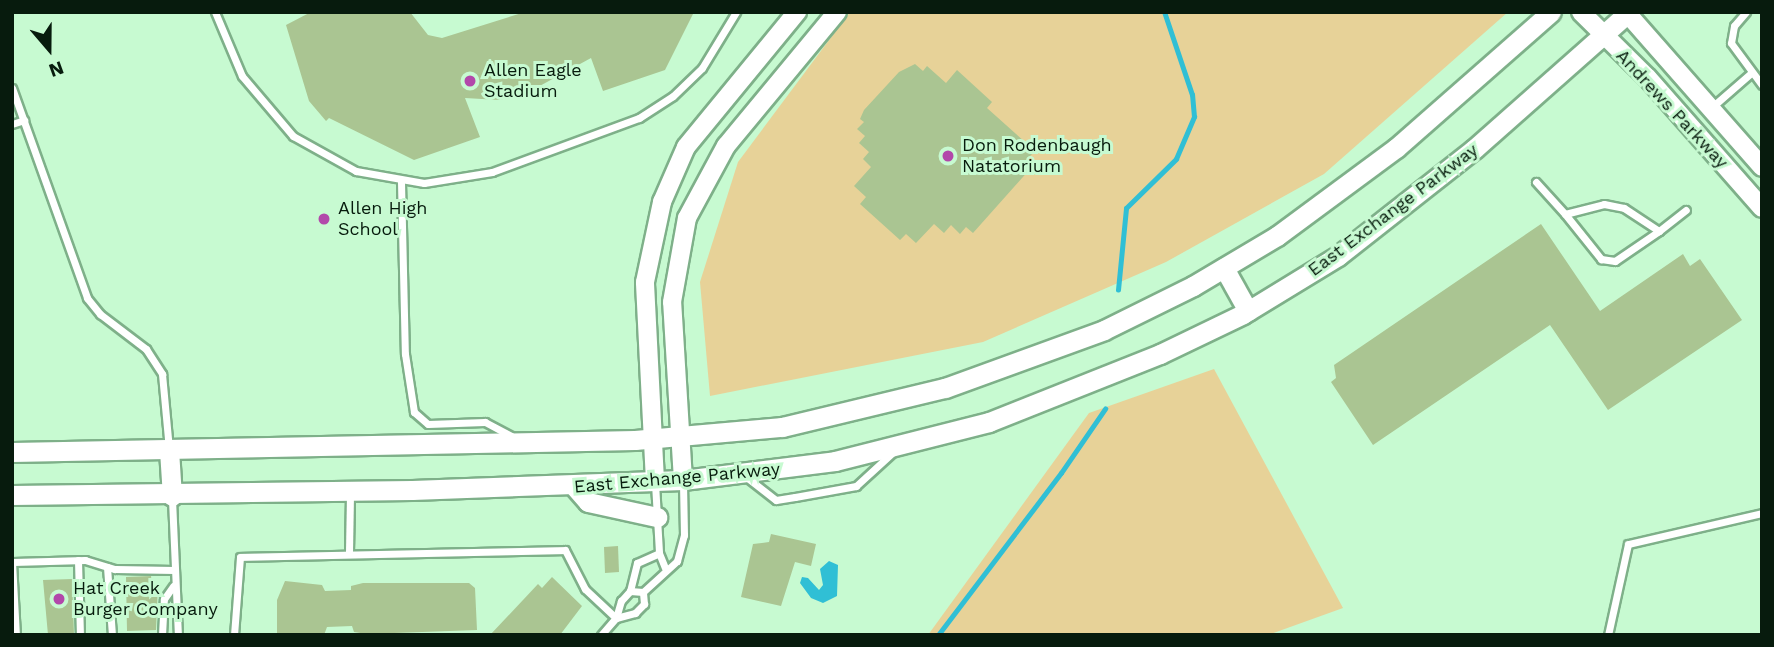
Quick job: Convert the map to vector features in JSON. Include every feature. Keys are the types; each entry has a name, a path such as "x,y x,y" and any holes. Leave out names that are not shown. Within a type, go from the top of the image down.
{"main road":[{"path":"12,452 652,438 816,421 945,388 1104,330 1224,268 1358,179 1551,12"},
{"name":"East Exchange Parkway","path":"12,495 172,496 574,486 683,480 744,475 897,447 989,422 1080,389 1248,311 1338,256 1474,149 1628,13"},
{"path":"1224,268 1248,311"},
{"path":"169,450 172,496"},
{"path":"574,486 588,502 657,517"}],"street":[{"path":"655,481 644,309 651,241 676,166 722,102 797,12"},
{"path":"683,480 672,302 677,257 698,193 719,156 838,12"},
{"name":"Andrews Parkway","path":"1581,12 1647,77 1762,208"},
{"name":"Andrews Parkway","path":"1628,13 1762,167"},
{"path":"722,102 746,122"}],"lane":[{"path":"215,12 237,68 278,122 336,163 401,182 447,181 492,172 639,118 673,96 702,68 736,12"},
{"path":"1746,12 1734,26 1731,43 1762,85"},
{"path":"1711,108 1751,73"},
{"path":"12,88 87,298 100,314 146,349 162,374 169,450"},
{"path":"12,124 24,120"},
{"path":"401,182 404,354 409,365 410,404 422,422 485,422 521,442"},
{"path":"1536,182 1601,259 1615,261 1686,210"},
{"path":"1565,214 1604,204 1624,208 1659,231"},
{"path":"744,475 776,500 807,495 856,486 897,447"},
{"path":"616,618 635,613 644,604 643,592 665,568 677,561 684,535 683,480"},
{"path":"655,481 659,553 665,568"},
{"path":"348,552 350,491"},
{"path":"172,496 178,635"},
{"path":"1608,635 1629,544 1762,513"},
{"path":"234,635 240,557 348,552 565,550 586,589 616,618"},
{"path":"601,635 616,618 621,601 630,591 630,577 637,564 659,553"},
{"path":"16,635 12,562 78,560 107,567 174,570"},
{"path":"78,560 80,635"},
{"path":"107,567 113,632"},
{"path":"162,635 164,599 174,584"},
{"path":"630,591 643,592"}],"shaded area":[{"path":"850,12 1508,12 1324,174 1166,262 983,342 710,396 700,282 738,162"},
{"path":"1214,369 1343,608 1268,635 928,635 1089,413"}],"water":[{"path":"829,561 838,565 837,596 823,603 811,598 800,583 802,577 808,578 819,590 823,585 820,569"}],"building":[{"name":"Allen Eagle Stadium","path":"311,12 410,12 428,35 442,38 525,12 694,12 665,70 603,91 591,58 525,94 499,100 465,98 480,137 414,160 329,118 326,121 309,101 286,25"},
{"name":"Don Rodenbaugh Natatorium","path":"915,64 923,71 927,66 946,83 957,70 992,102 987,108 1035,151 1024,162 1031,168 973,233 966,227 960,234 951,225 944,233 934,224 916,243 906,234 900,240 860,204 866,197 854,186 871,167 863,159 869,152 859,143 865,136 857,129 864,122 860,119 864,110 899,72"},
{"path":"1541,224 1600,311 1683,254 1690,266 1700,259 1742,320 1608,410 1550,325 1373,445 1331,382 1336,378 1334,365"},
{"path":"771,534 816,544 811,566 795,562 781,606 741,597 753,544 769,542"},
{"path":"618,546 619,572 605,573 604,547"},
{"path":"151,576 152,585 158,585 156,630 127,631 126,577"},
{"path":"552,577 582,606 560,635 490,635 538,584 542,588"},
{"name":"Hat Creek Burger Company","path":"72,579 74,635 48,635 43,580"},
{"path":"285,581 322,585 325,591 351,590 351,586 363,583 469,583 475,588 477,630 367,634 354,632 352,626 327,627 324,635 277,635 277,600"}],"waterway":[{"path":"1118,290 1126,208 1176,159 1194,117 1192,95 1164,12"},
{"path":"938,635 1061,473 1105,409"}],"place":[{"name":"Allen Eagle Stadium","path":"470,81"},
{"name":"Don Rodenbaugh Natatorium","path":"948,156"},
{"name":"Allen High School","path":"324,219"},
{"name":"Hat Creek Burger Company","path":"59,599"}]}
